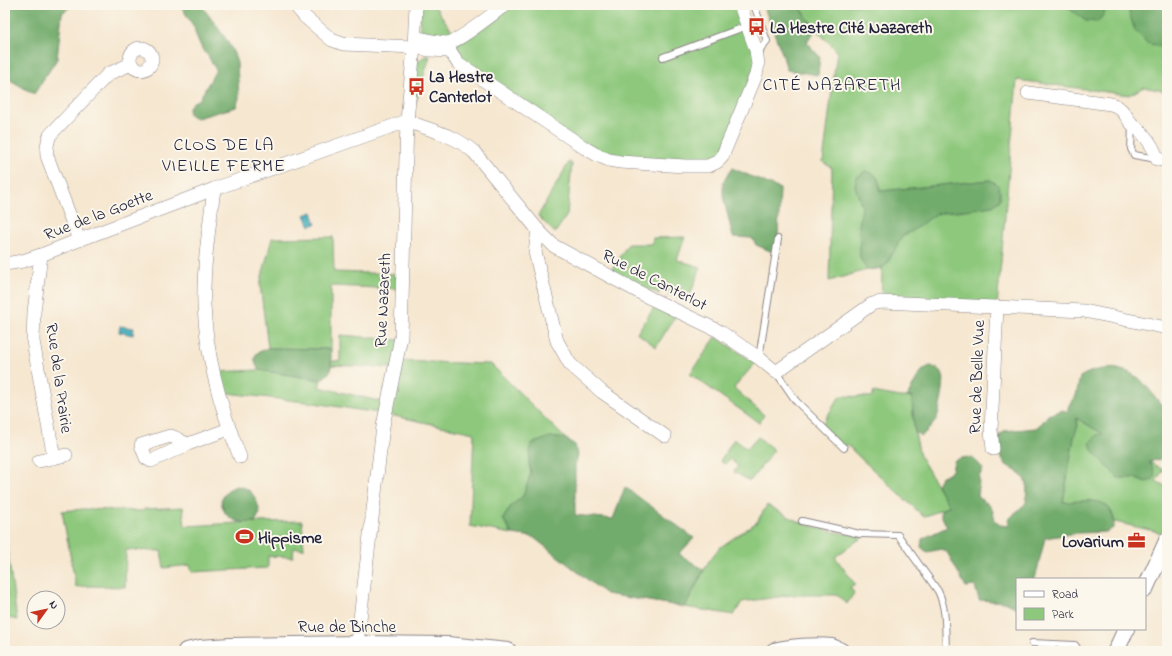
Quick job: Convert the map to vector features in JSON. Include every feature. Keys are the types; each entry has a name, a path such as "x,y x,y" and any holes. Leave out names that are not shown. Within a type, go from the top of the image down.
{"street":[{"path":"295,5 305,17 332,40 344,44 414,42 430,50 450,47 456,40 505,5"},
{"name":"Rue Nazareth","path":"357,644 383,426 401,337 407,121 416,5"},
{"path":"450,47 458,62 597,155 608,160 620,162 708,166 717,162 722,157 756,75 758,58 740,5"},
{"path":"79,240 47,156 47,144 50,134 108,74 131,64"},
{"path":"1028,94 1117,105 1121,108 1132,124 1143,134 1162,160"},
{"name":"Rue de la Goette","path":"5,264 23,261 42,255 214,190 407,121"},
{"name":"Rue de Canterlot","path":"407,121 457,139 474,152 538,230 554,246 650,298 719,331 759,358 776,372"},
{"path":"214,190 206,262 206,332 220,398 229,429 240,456"},
{"path":"538,230 535,252 557,341 570,364 602,392 665,436"},
{"name":"Rue de la Prairie","path":"39,461 60,456 33,341 34,312 42,255"},
{"name":"Rue de Belle Vue","path":"776,372 867,308 877,303 884,302 1084,311 1167,328"},
{"name":"Rue de Belle Vue","path":"993,449 991,430 997,307"},
{"path":"188,444 229,429"},
{"path":"1146,587 1167,541"},
{"path":"1116,651 1126,630"},
{"name":"Rue de Binche","path":"186,651 200,648 230,646 357,644 437,645 506,651"},
{"path":"774,651 821,647 833,648 841,651"}],"lane":[{"path":"754,5 767,41 761,48 758,58"},
{"path":"663,57 747,26"},
{"path":"1132,124 1131,149 1134,154 1162,160"},
{"path":"759,358 778,239"},
{"name":"Rue de Canterlot","path":"776,372 796,401 844,448"},
{"path":"802,521 860,534 898,535 941,597 944,608 946,651"},
{"path":"1032,643 1075,645 1079,651"}],"green space":[{"path":"5,5 73,5 62,13 57,59 34,94 5,77"},
{"path":"175,5 201,5 232,50 237,64 239,98 236,107 197,118 190,115 188,111 190,106 193,102 199,100 216,70 202,49 194,27 182,8"},
{"path":"421,5 434,5 455,35 448,40 426,35 421,29 419,21"},
{"path":"505,5 737,5 758,57 718,162 608,160 453,59 458,39"},
{"path":"763,5 799,5 816,30 806,42 820,57 818,75 787,70"},
{"path":"799,5 1167,5 1167,92 1144,87 1129,95 1017,80 997,307 881,302 882,268 867,270 829,281 832,168 823,162 837,51 816,30"},
{"path":"1064,5 1105,5 1105,10 1097,22 1086,21"},
{"path":"1131,5 1167,5 1167,49 1147,43 1135,31 1129,12"},
{"path":"425,56 430,56 415,104 415,64"},
{"path":"569,162 572,164 567,215 555,233 538,216"},
{"path":"732,168 780,189 778,239 775,253 756,245 752,238 733,237 723,196 723,182"},
{"path":"865,171 877,177 880,191 990,180 999,187 1000,200 993,206 936,214 911,232 903,235 887,264 882,268 867,270 860,258 859,226 862,207 855,186 856,178"},
{"path":"333,237 334,272 402,274 402,289 331,286 331,349 268,348 260,284 272,238"},
{"path":"685,237 677,260 701,267 688,300 666,294 668,291 662,288 659,294 650,289 646,296 608,275 628,244 652,244 653,238"},
{"path":"655,306 675,317 656,347 637,333"},
{"path":"340,335 400,340 396,361 491,364 566,439 550,437 529,462 531,473 523,497 511,506 503,519 512,534 470,526 474,433 385,414 314,403 218,392 214,372 259,370 321,380 319,387 387,403 394,368 331,365 331,361 340,361"},
{"path":"716,337 755,363 734,388 764,415 759,423 690,374"},
{"path":"268,348 331,349 331,371 321,380 259,370 256,366 255,357 257,353"},
{"path":"931,366 940,370 943,375 943,390 936,420 921,436 915,432 914,428 912,397 907,397 923,370"},
{"path":"1114,368 1128,372 1139,378 1167,412 1167,451 1160,459 1149,462 1155,473 1153,480 1146,482 1136,478 1118,478 1092,450 1090,442 1097,435 1103,434 1076,418 1078,425 1074,437 1063,502 1090,501 1103,504 1108,507 1112,513 1114,520 1113,528 1107,532 1076,533 1045,538 1035,578 1016,578 1016,608 1005,602 979,600 975,586 966,587 947,552 942,549 927,552 921,547 922,539 947,527 941,515 941,510 949,506 937,485 941,477 952,471 954,461 967,457 974,459 983,469 979,477 978,498 990,506 995,521 1000,525 1009,526 1009,519 1026,503 1027,483 1019,473 1005,464 997,451 999,436 1005,431 1036,428 1048,415 1063,410 1068,413 1068,407 1076,396 1080,377 1096,370"},
{"path":"873,392 900,397 912,397 914,428 920,456 949,506 924,517 847,444 844,448 821,426 840,396 873,397"},
{"path":"1076,417 1163,470 1156,481 1167,487 1167,534 1115,522 1111,511 1063,502 1074,437 1078,425"},
{"path":"550,437 566,439 575,445 578,455 575,465 575,515 613,519 625,487 694,538 679,554 704,570 685,607 606,594 533,537 512,534 503,519 511,506 523,496 531,473 529,462 531,444"},
{"path":"758,437 774,450 750,481 734,472 738,466 730,459 725,464 720,461 734,439 747,449"},
{"path":"236,486 250,491 253,495 260,513 255,522 237,521 228,516 225,512 221,500 228,490"},
{"path":"767,505 805,524 830,531 864,536 835,557 855,584 850,587 854,593 847,604 837,595 792,595 742,602 734,615 685,607 709,561 719,548 757,522"},
{"path":"183,507 185,526 302,521 304,549 294,548 293,557 268,556 268,568 192,572 190,565 164,568 161,551 126,550 125,587 76,587 62,511 83,509 143,511 144,509"},
{"path":"5,532 17,620 5,617"}],"water":[{"path":"312,212 316,224 310,226 305,215"},
{"path":"120,326 134,328 133,335 119,332"}],"place":[{"name":"La Hestre Cité Nazareth","path":"757,27"},
{"name":"La Hestre Canterlot","path":"416,86"},
{"name":"Hippisme","path":"245,537"},
{"name":"Lovarium","path":"1137,541"}],"district":[{"name":"CITÉ NAZARETH","path":"832,84"},
{"name":"CLOS DE LA VIEILLE FERME","path":"224,154"}]}
